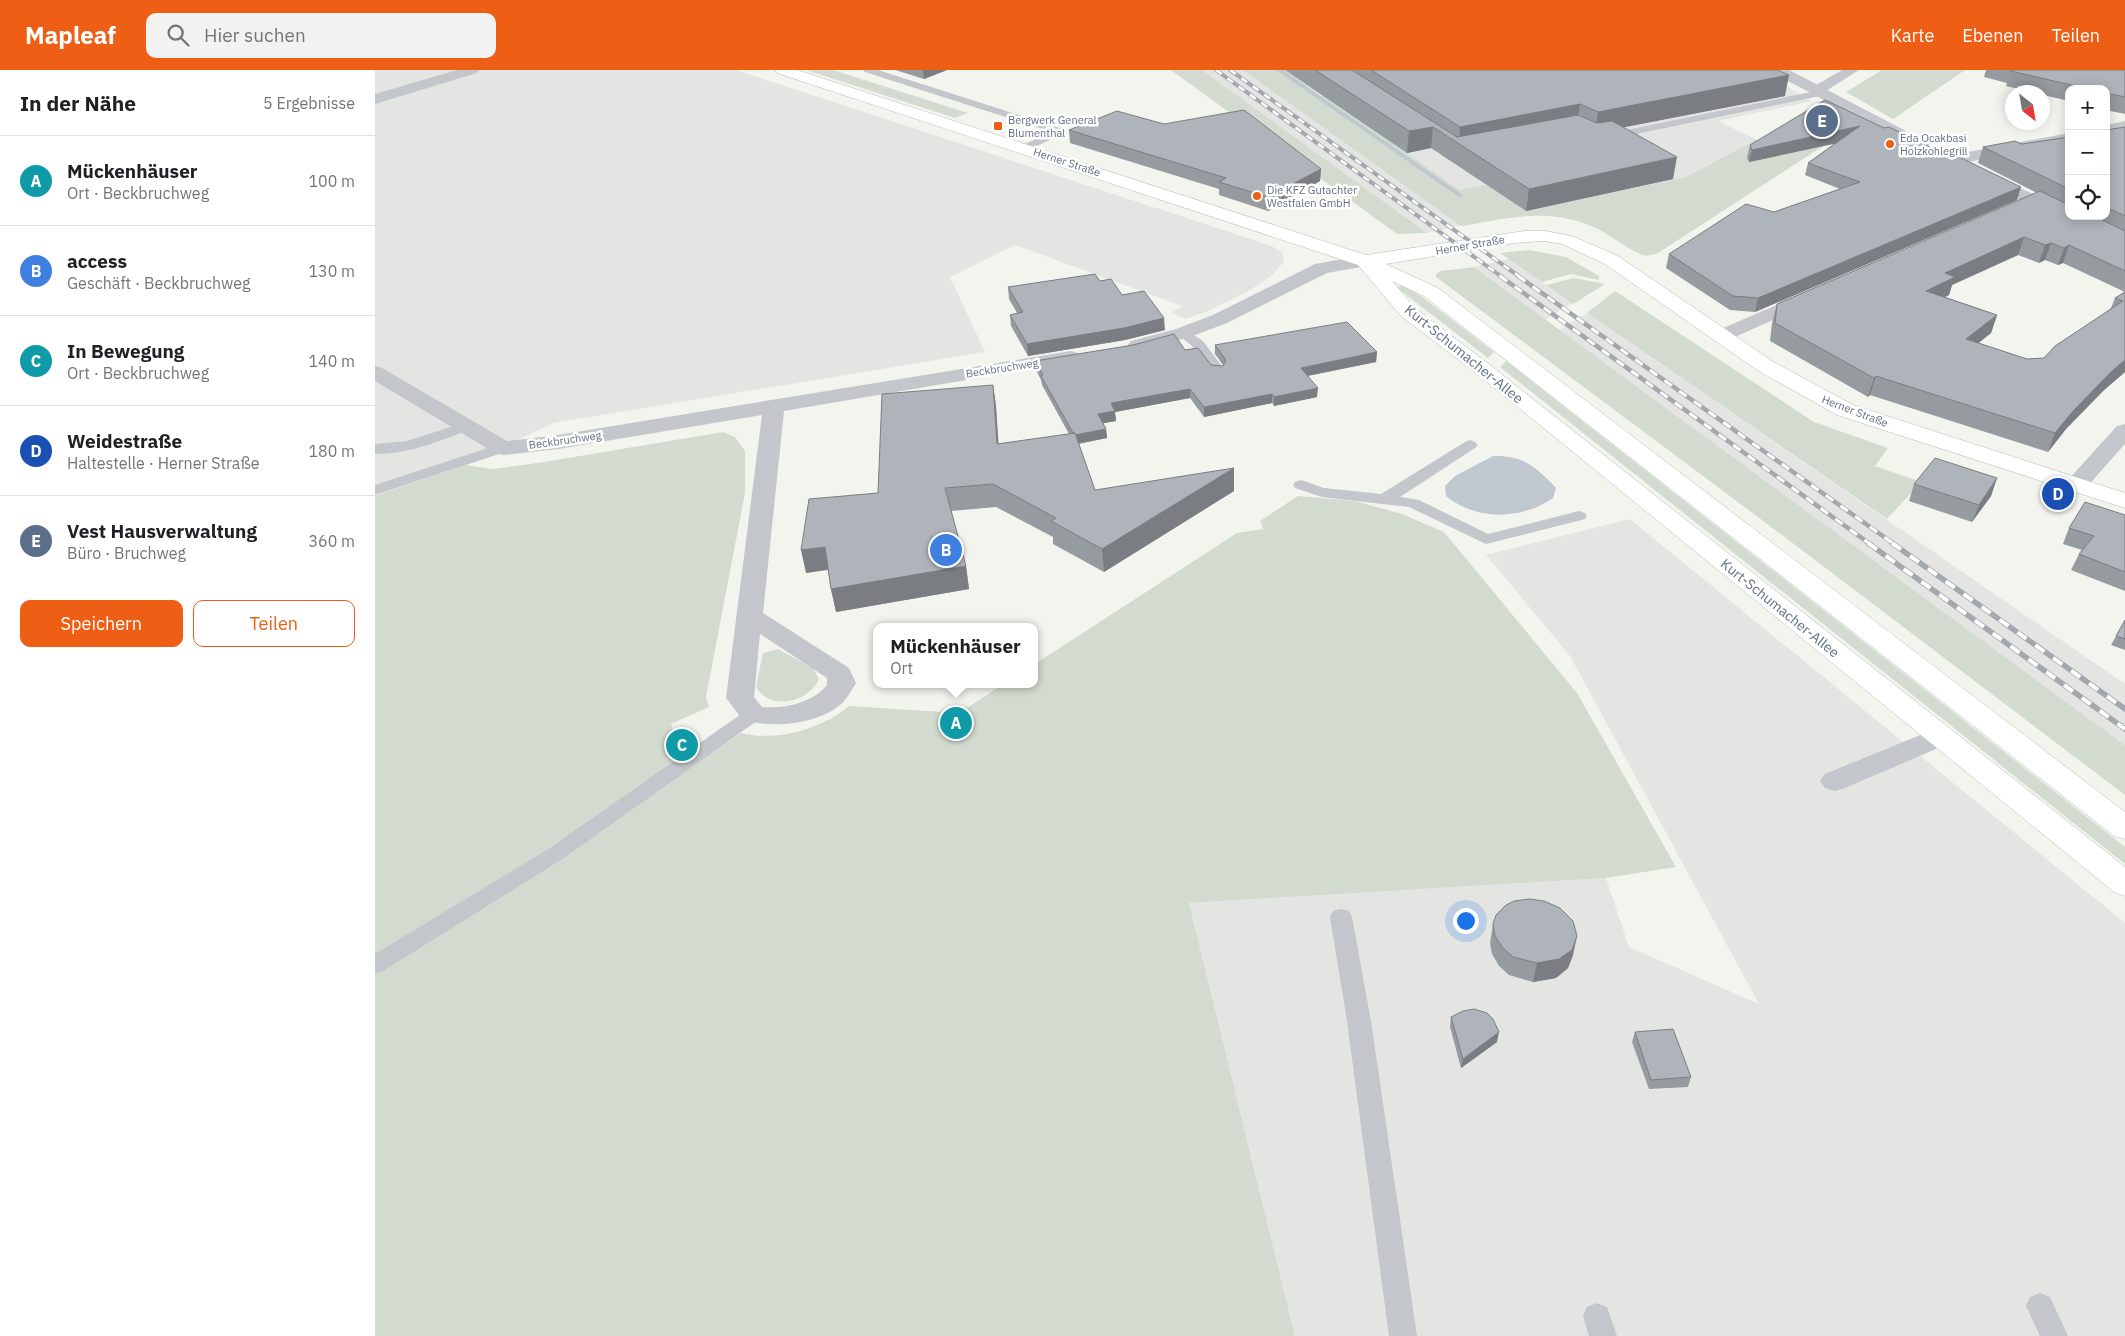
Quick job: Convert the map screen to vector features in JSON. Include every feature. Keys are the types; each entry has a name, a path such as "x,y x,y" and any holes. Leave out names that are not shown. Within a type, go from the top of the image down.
{"main road":[{"name":"Herner Straße","path":"782,70 1365,261 1420,254 1531,235 1569,240 1589,247 1631,273 1721,336 1808,393 1845,410 2125,501"},
{"name":"Kurt-Schumacher-Allee","path":"1365,261 1408,312 1483,369 2125,884"},
{"name":"Kurt-Schumacher-Allee","path":"1365,261 1431,292 2125,828"}],"street":[{"path":"375,99 472,70"},
{"path":"1779,70 1952,160 2125,246"},
{"path":"1819,92 1852,70"},
{"path":"2110,129 2125,126"},
{"path":"1952,160 2065,139"},
{"path":"2015,208 2033,200"},
{"path":"2106,236 2125,232"},
{"path":"1116,349 1183,333 1220,319 1322,268 1365,261"},
{"path":"1721,336 1827,289"},
{"name":"Beckbruchweg","path":"503,448 558,442 1087,354"},
{"path":"375,372 503,448"},
{"path":"750,616 839,674 842,683 837,693 826,702 813,708 797,713 773,716 754,714 745,706 740,698 774,405"},
{"path":"2076,485 2125,431"},
{"path":"1835,781 1940,736"}],"lane":[{"path":"868,70 1063,132 1024,148"},
{"path":"1595,140 1819,92"},
{"path":"1183,333 1197,343 1218,370"},
{"path":"375,449 387,450 408,445 465,426"},
{"path":"1385,499 1470,445"},
{"path":"375,490 503,448"},
{"path":"1301,485 1322,492 1413,503 1486,539 1579,516"},
{"path":"375,964 557,853 754,714"},
{"path":"1341,917 1359,1021 1403,1336"},
{"path":"2040,1306 2054,1336"}],"shaded area":[{"path":"375,70 736,70 1272,246 1283,254 1284,262 1270,277 1247,292 1208,311 1186,319 1171,313 1182,306 1015,245 950,277 985,352 553,423 466,465 375,496"},
{"path":"806,70 833,70 968,113 955,118"},
{"path":"1171,70 1202,70 1427,233 1397,234"},
{"path":"1202,70 1758,70 1812,101 1718,121 1759,141 1690,177 1427,233"},
{"path":"1243,70 1285,70 1320,96 1324,95 1459,190 1486,185 1526,211 1686,177 1756,140 1781,153 1851,128 1658,253 1646,256 1634,251 1598,229 1564,218 1547,216 1513,217 1461,226"},
{"path":"1882,70 1965,70 1893,119 1846,92"},
{"path":"1529,250 1566,257 1599,276 1599,280 1571,274 1542,282 1500,253"},
{"path":"1509,259 1572,303 1545,320 1474,267"},
{"path":"1474,267 2125,745 2125,795 1762,520 1436,277 1436,274 1441,271"},
{"path":"1574,278 1605,284 1573,304 1546,285"},
{"path":"1403,286 1421,296 1494,352 1488,358 1396,287"},
{"path":"1615,291 1814,422 1888,448 1875,466 1921,482 1887,519 1587,313"},
{"path":"1587,313 2125,684 2125,745 1559,330"},
{"path":"1506,361 2125,847 2125,864 1500,367"},
{"path":"723,432 735,437 745,451 745,493 706,697 709,707 671,724 684,771 741,733 769,736 798,732 826,721 849,706 959,713 998,688 1038,688 1038,662 1237,533 1263,529 1260,521 1298,496 1355,501 1402,514 1444,532 1577,693 1676,867 1606,878 1189,903 1295,1336 375,1336 375,496 466,465 493,469"},
{"path":"1493,456 1521,460 1535,468 1556,488 1553,498 1527,510 1499,515 1471,510 1446,496 1445,486 1455,476"},
{"path":"1630,519 2125,923 2125,1336 1295,1336 1189,903 1606,878 1629,947 1759,1004 1570,656 1486,555"},
{"path":"778,649 813,668 819,679 806,694 789,701 770,699 762,695 756,687 763,653"}],"building":[{"path":"1315,70 1352,70 1457,137 1578,115 1597,123 1612,121 1677,157 1529,189 1433,127 1409,131"},
{"path":"1371,70 1777,70 1789,75 1598,112 1580,104 1460,127"},
{"path":"2125,70 2125,97 2110,94 2110,85 2071,85 2011,71"},
{"path":"1825,100 1884,128 1889,127 1948,156 1955,155 2021,187 1758,298 1733,296 1669,254 1746,204 1774,212 1860,182 1808,163 1860,126 1752,150 1750,145"},
{"path":"1244,110 1321,169 1268,197 1219,182 1226,178 1069,130 1117,111 1164,124"},
{"path":"2125,127 2125,216 2110,209 2110,129"},
{"path":"2065,138 2065,187 1983,147 2015,141 2022,144"},
{"path":"2040,191 2065,203 2065,220 2102,220 2125,231 2125,271 2069,245 2064,248 2051,243 2045,245 2024,237 1945,273 1955,277 1926,291 1997,315 1966,339 2027,359 2044,358 2055,346 2123,301 2115,298 2125,292 2125,360 2074,410 2055,433 1876,376 1874,378 1775,323 1777,304"},
{"path":"1095,274 1100,281 1111,279 1122,295 1144,291 1164,318 1124,328 1027,344 1010,315 1023,312 1008,287"},
{"path":"1347,322 1377,352 1301,368 1318,388 1274,397 1272,394 1204,407 1190,389 1111,403 1115,411 1098,414 1106,429 1075,435 1041,376 1043,375 1035,361 1133,345 1174,334 1185,350 1198,348 1211,365 1223,366 1226,360 1215,345"},
{"path":"993,385 997,444 1075,433 1095,490 1234,468 1102,549 1051,521 1056,518 993,484 945,488 966,566 831,589 825,547 801,550 809,499 878,493 882,394"},
{"path":"1935,458 1997,478 1979,505 1914,484"},
{"path":"2085,502 2125,515 2125,572 2079,554 2094,536 2069,528"},
{"path":"2125,620 2125,639 2116,636"},
{"path":"1529,899 1544,901 1560,908 1573,921 1577,936 1572,950 1559,959 1537,963 1513,957 1502,947 1495,936 1493,924 1496,915 1506,905 1514,901"},
{"path":"1474,1009 1487,1013 1493,1019 1499,1032 1463,1059 1451,1017 1463,1011"},
{"path":"1673,1029 1691,1077 1651,1080 1635,1032"}],"waterway":[{"path":"1279,70 1461,196"}],"railway":[{"path":"1216,70 1502,277"},
{"path":"1230,70 1520,277"},
{"path":"1500,276 1870,544"},
{"path":"1518,276 1894,544"},
{"path":"1868,543 2125,729"},
{"path":"1892,543 2125,709"}],"place":[{"name":"Vest Hausverwaltung","path":"1822,121"},
{"name":"Bergwerk General Blumenthal","path":"998,126"},
{"name":"Eda Ocakbasi Holzkohlegrill","path":"1890,144"},
{"name":"Die KFZ Gutachter Westfalen GmbH","path":"1257,196"},
{"name":"Weidestraße","path":"2058,494"},
{"name":"access","path":"946,550"},
{"name":"Mückenhäuser","path":"956,723"},
{"name":"In Bewegung","path":"682,745"}]}
